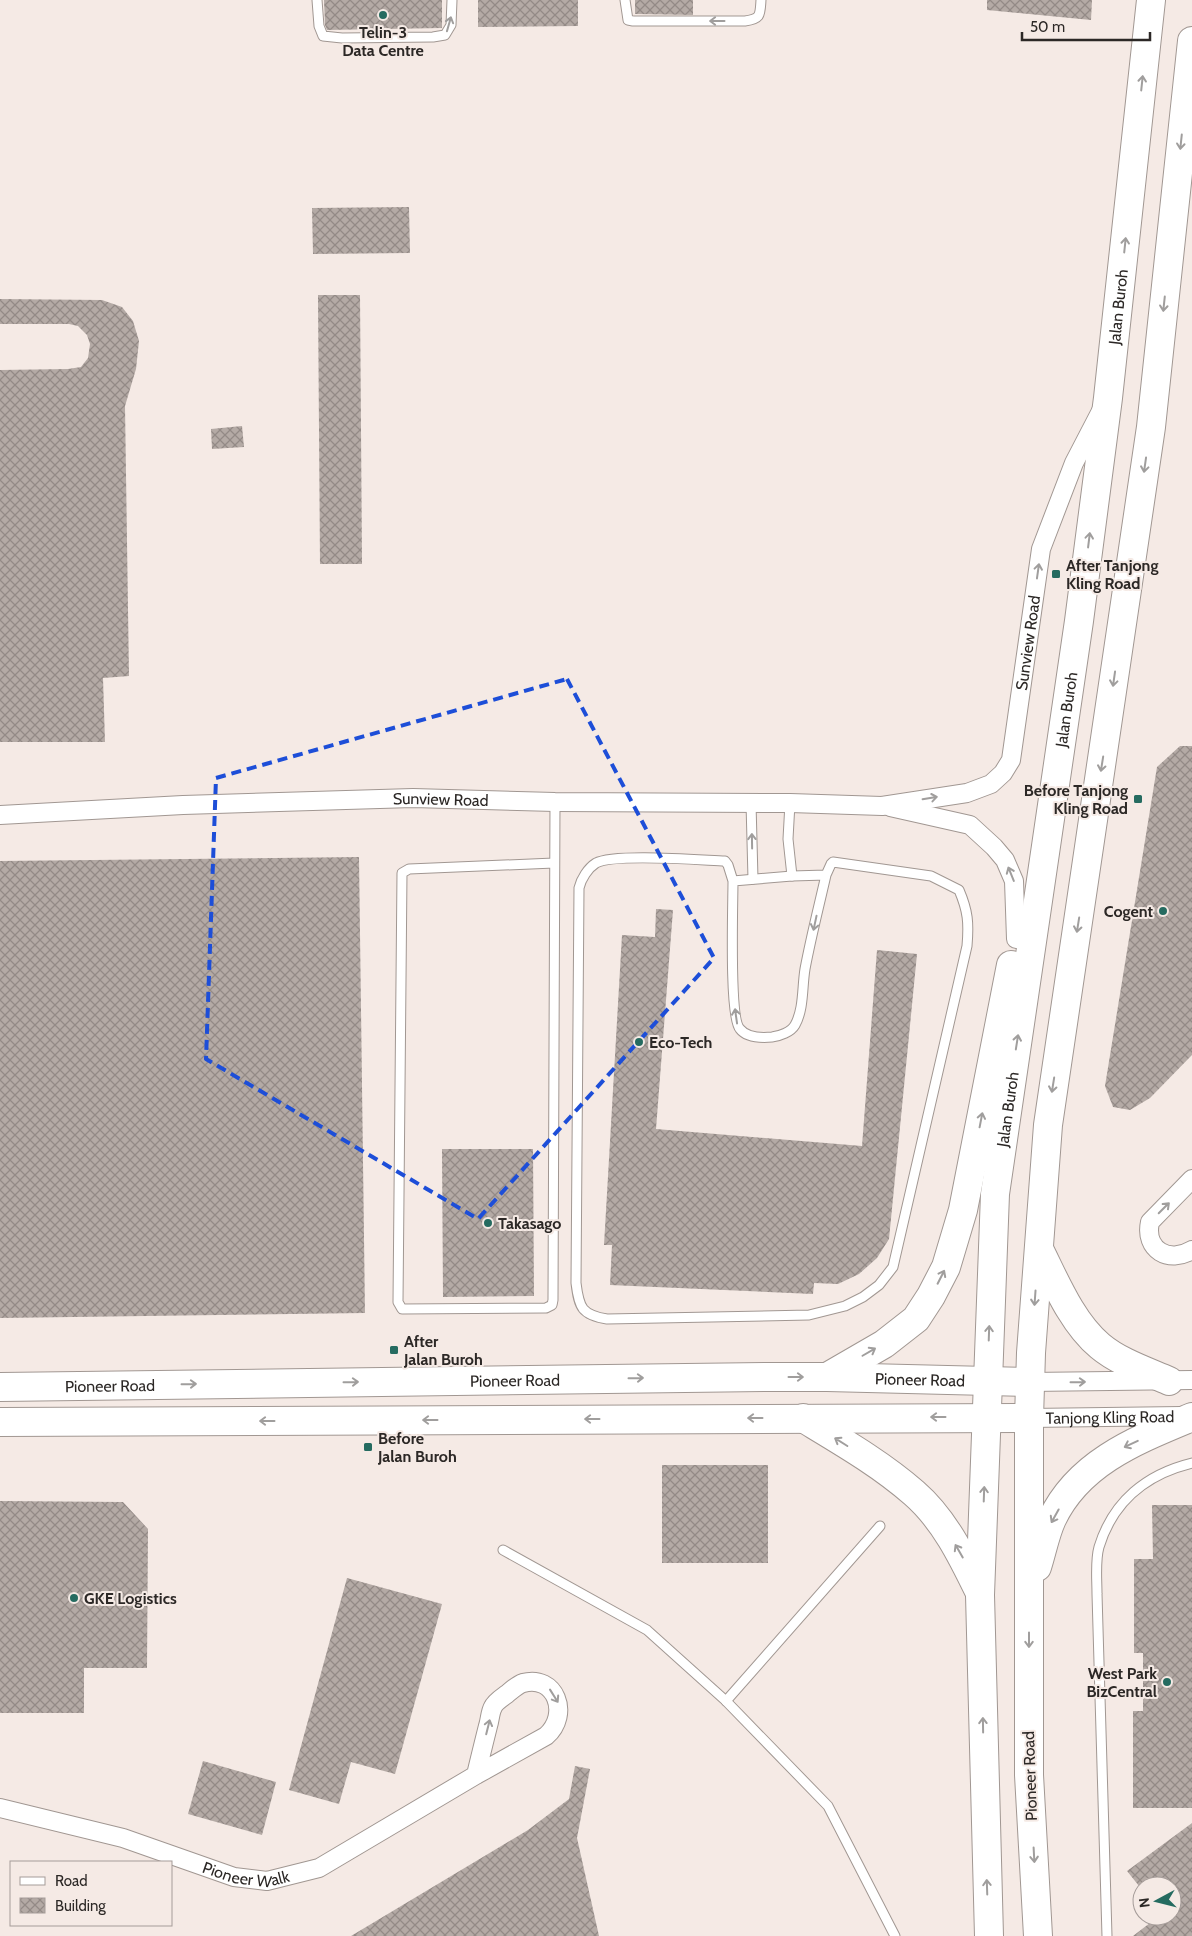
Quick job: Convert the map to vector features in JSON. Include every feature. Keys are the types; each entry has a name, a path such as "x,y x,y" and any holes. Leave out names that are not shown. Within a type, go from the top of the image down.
{"main road":[{"name":"Jalan Buroh","path":"987,1418 994,1194 1052,809 1108,398 1151,0"},
{"path":"0,1422 1028,1418 1038,1249 1048,1125 1151,427 1192,41"},
{"path":"827,1377 884,1344 916,1319 946,1267 965,1200 1016,939 1052,809"},
{"path":"1038,1249 1068,1307 1099,1346 1116,1358 1180,1380"},
{"name":"Pioneer Road","path":"0,1387 827,1377 1029,1382"},
{"path":"1029,1592 1052,1519 1071,1489 1082,1476 1120,1449 1192,1417"},
{"path":"804,1418 872,1462 915,1493 946,1531 960,1553 980,1595"},
{"path":"987,1418 980,1595 989,1936"},
{"name":"Pioneer Road","path":"1028,1418 1029,1775 1038,1936"}],"street":[{"name":"Sunview Road","path":"882,806 967,793 991,784 1003,773 1011,760 1041,550 1074,463 1108,398"},
{"name":"Sunview Road","path":"0,815 183,805 413,798 555,802 790,803 882,806 970,825 994,846 1005,860 1014,881 1016,939"},
{"path":"1192,1180 1150,1222 1148,1231 1152,1242 1159,1252 1172,1257 1185,1255 1192,1250"},
{"path":"1029,1382 1180,1380"},
{"name":"Tanjong Kling Road","path":"1028,1418 1192,1417"},
{"name":"Pioneer Walk","path":"0,1808 122,1838 234,1876 267,1881 319,1868 546,1736 558,1722 560,1713 559,1704 549,1689 542,1684 524,1683 493,1705 476,1775"}],"lane":[{"path":"317,0 319,26 323,36 342,38 433,37 445,35 451,25 452,0"},
{"path":"625,0 626,15 628,20 633,21 745,22 755,20 758,17 760,0"},
{"path":"554,863 409,869 402,873 398,1302 402,1309 546,1308 552,1305 555,802"},
{"path":"751,803 753,879"},
{"path":"790,803 788,839 792,876"},
{"path":"620,858 725,861 733,881 735,1021 739,1029 748,1035 773,1037 787,1032 794,1027 799,1016 805,968 826,875 830,864 833,862 931,876 959,890 966,906 969,922 967,946 893,1267 879,1285 863,1297 845,1306 808,1315 607,1319 585,1312 580,1305 576,1283 580,881 596,863 620,858"},
{"path":"733,881 826,875"},
{"path":"1107,1936 1097,1594 1098,1549 1109,1522 1122,1502 1150,1478 1192,1462"},
{"path":"726,1701 880,1526"},
{"path":"503,1550 647,1630 726,1701 828,1806 895,1936"}],"highlighted area":[{"path":"567,679 714,958 478,1219 206,1059 216,778"}],"building":[{"name":"Telin-3 Data Centre","path":"324,0 442,0 442,28 327,30"},
{"path":"478,0 578,0 578,26 478,27"},
{"path":"635,0 693,0 693,15 635,14"},
{"path":"987,0 1092,0 1091,20 987,10"},
{"path":"409,207 410,253 313,254 312,208"},
{"path":"318,295 360,295 362,564 320,564"},
{"path":"0,299 102,300 122,307 133,321 139,341 136,369 125,406 129,676 103,678 105,742 0,742 0,370 68,369 81,367 88,358 90,344 87,335 78,326 69,324 0,324"},
{"path":"242,426 244,447 212,449 211,429"},
{"name":"Cogent","path":"1180,746 1192,746 1192,1055 1150,1098 1130,1110 1113,1107 1105,1086 1157,767"},
{"path":"359,857 365,1313 0,1318 0,861"},
{"name":"Eco-Tech","path":"656,909 673,910 656,1129 862,1146 877,950 917,954 889,1239 877,1258 859,1274 838,1284 814,1283 813,1294 610,1285 612,1245 604,1245 622,935 655,937"},
{"name":"Takasago","path":"442,1149 533,1149 534,1296 443,1297"},
{"path":"662,1465 768,1465 768,1563 662,1563"},
{"name":"GKE Logistics","path":"0,1501 123,1502 148,1529 147,1668 84,1668 84,1713 0,1713"},
{"name":"West Park BizCentral","path":"1152,1505 1192,1505 1192,1808 1133,1808 1133,1711 1143,1711 1143,1653 1134,1653 1134,1559 1153,1559"},
{"path":"347,1578 442,1604 395,1774 351,1762 339,1804 289,1790"},
{"path":"203,1761 276,1782 262,1835 188,1814"},
{"path":"575,1766 590,1769 577,1838 599,1936 351,1936 528,1830 569,1799"},
{"path":"1192,1823 1192,1936 1133,1936 1146,1926 1182,1926 1182,1876 1132,1877 1127,1871"}],"place":[{"name":"Telin-3 Data Centre","path":"383,15"},
{"name":"After Tanjong Kling Road","path":"1056,574"},
{"name":"Before Tanjong Kling Road","path":"1138,799"},
{"name":"Cogent","path":"1163,911"},
{"name":"Eco-Tech","path":"639,1042"},
{"name":"Takasago","path":"488,1223"},
{"name":"After Jalan Buroh","path":"394,1350"},
{"name":"Before Jalan Buroh","path":"368,1447"},
{"name":"GKE Logistics","path":"74,1598"},
{"name":"West Park BizCentral","path":"1167,1682"}]}
